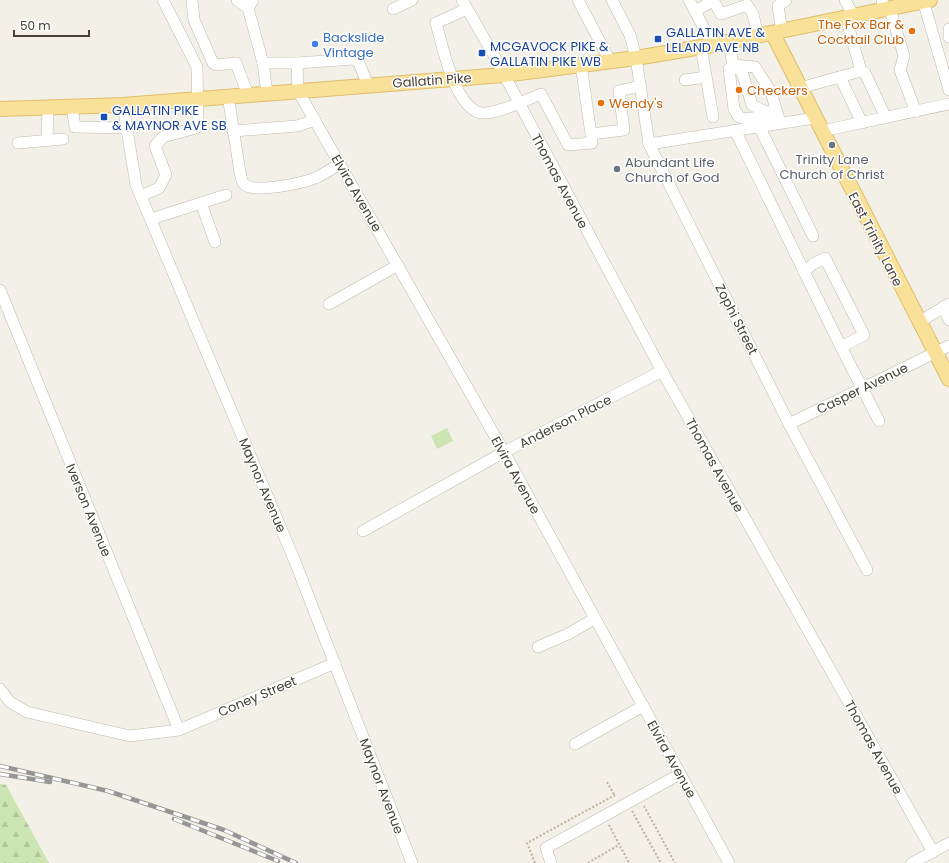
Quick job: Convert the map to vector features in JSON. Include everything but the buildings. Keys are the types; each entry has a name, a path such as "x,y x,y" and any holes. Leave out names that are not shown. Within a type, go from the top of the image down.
{"main road":[{"name":"Gallatin Pike","path":"0,109 123,105 503,75 636,58 758,37 850,17 885,6 926,0"},
{"name":"East Trinity Lane","path":"777,33 800,88 949,379"}],"street":[{"path":"141,196 159,188 166,175 155,146 163,137 196,128 198,120 197,67 163,0"},
{"path":"192,0 194,20 213,63 216,65 236,63 248,95"},
{"path":"237,0 250,4 264,63 267,93"},
{"path":"392,8 412,0"},
{"path":"578,0 610,61"},
{"name":"Zophi Street","path":"612,0 630,35 636,58 649,144 789,424 867,570"},
{"path":"689,0 695,10 707,46 706,76 713,117"},
{"path":"695,10 713,0 721,14 747,5 753,14 758,37"},
{"path":"844,0 850,17 861,71 865,73 886,118"},
{"path":"926,0 949,90"},
{"path":"777,33 778,2"},
{"path":"464,4 436,23 453,79 460,96 474,110 485,113 541,94 568,145 592,143 581,65"},
{"name":"Thomas Avenue","path":"464,4 662,371 933,852"},
{"path":"885,6 904,56 900,70 916,112"},
{"path":"949,29 949,37"},
{"path":"729,42 733,65 742,72 752,105 779,119"},
{"path":"264,63 357,60 368,85"},
{"path":"297,63 298,91"},
{"path":"733,65 755,67 771,92 779,119"},
{"path":"733,65 729,69 734,109 739,117 746,119 815,118"},
{"path":"800,88 861,71"},
{"path":"685,80 706,76"},
{"path":"840,77 862,123"},
{"path":"591,134 624,130 619,91 640,86"},
{"name":"Elvira Avenue","path":"298,91 504,452 594,619 729,863"},
{"path":"228,96 242,181 248,187 260,189 306,181 317,178 339,164"},
{"path":"822,131 949,104"},
{"name":"Maynor Avenue","path":"123,105 136,184 294,558 412,863"},
{"path":"47,140 48,107"},
{"path":"72,107 75,127 126,128"},
{"path":"649,144 759,126 779,119"},
{"path":"233,131 297,126 315,120"},
{"path":"759,126 813,236"},
{"path":"735,130 841,347 879,421"},
{"path":"18,143 63,140"},
{"path":"151,219 226,195"},
{"path":"201,203 215,242"},
{"path":"804,272 813,264 825,258 864,335 841,347"},
{"path":"329,304 398,265"},
{"name":"Iverson Avenue","path":"0,290 179,730"},
{"path":"919,322 946,306 949,320"},
{"name":"Casper Avenue","path":"789,424 862,387 935,354 949,346"},
{"name":"Anderson Place","path":"363,531 504,452 662,371"},
{"path":"538,647 568,634 594,619"},
{"name":"Coney Street","path":"0,689 10,702 27,712 130,736 179,730 335,663"},
{"path":"575,744 642,706"},
{"path":"551,863 546,848 680,774"},
{"path":"912,863 949,844"}],"path":[{"path":"607,782 617,799"},
{"path":"642,802 675,863"},
{"path":"631,809 661,863"},
{"path":"607,822 629,863"},
{"path":"588,863 619,845"}],"green space":[{"path":"447,428 453,441 437,449 431,436"},
{"path":"0,784 6,785 49,863 0,863"}],"railway":[{"path":"0,766 108,791 224,830 296,863"},
{"path":"0,774 50,782"},
{"path":"174,819 278,861"}],"place":[{"name":"The Fox Bar & Cocktail Club","path":"912,31"},
{"name":"GALLATIN AVE & LELAND AVE NB","path":"658,39"},
{"name":"Backslide Vintage","path":"315,44"},
{"name":"MCGAVOCK PIKE & GALLATIN PIKE WB","path":"482,53"},
{"name":"Checkers","path":"739,90"},
{"name":"Wendy's","path":"601,103"},
{"name":"GALLATIN PIKE & MAYNOR AVE SB","path":"104,117"},
{"name":"Trinity Lane Church of Christ","path":"832,145"},
{"name":"Abundant Life Church of God","path":"617,169"}]}
